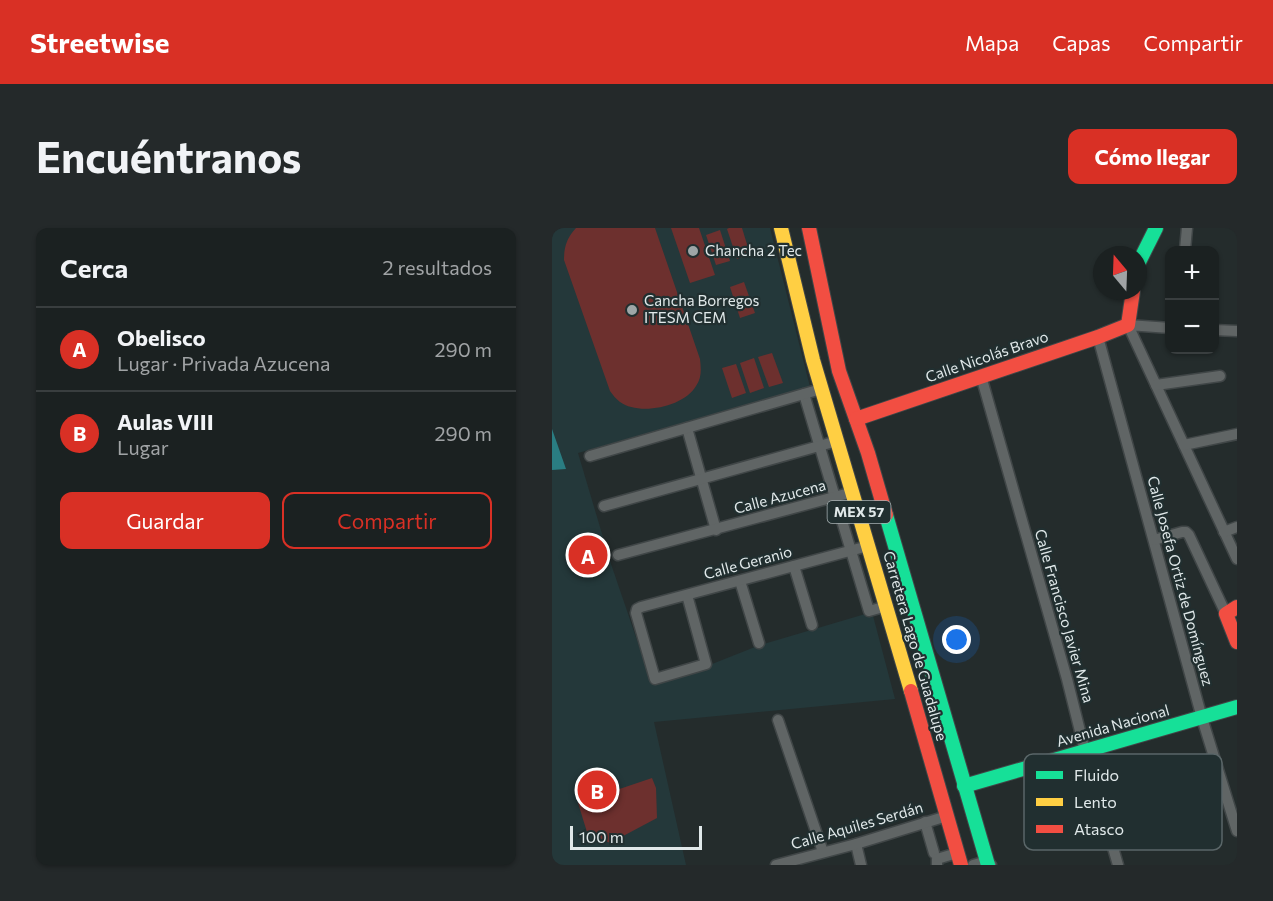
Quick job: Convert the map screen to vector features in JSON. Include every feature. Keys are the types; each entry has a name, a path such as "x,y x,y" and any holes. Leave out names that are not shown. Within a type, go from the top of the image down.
{"main road":[{"name":"Carretera Lago de Guadalupe","path":"781,228 821,389 887,606 959,859"},
{"name":"Carretera Lago de Guadalupe","path":"809,228 839,371 868,453 964,786 989,864"},
{"path":"1147,246 1156,228"},
{"path":"1128,325 1132,300"},
{"name":"Calle Nicolás Bravo","path":"856,419 1128,325"},
{"path":"843,460 868,453"},
{"path":"1232,611 1237,642"},
{"name":"Avenida Nacional","path":"1078,754 1237,707"},
{"name":"Avenida Nacional","path":"964,786 1024,769"}],"street":[{"path":"1185,246 1187,228"},
{"path":"1165,328 1128,325 1237,560"},
{"path":"1219,330 1237,330"},
{"name":"Calle Josefa Ortiz de Domínguez","path":"1098,337 1213,754"},
{"name":"Calle Francisco Javier Mina","path":"981,376 1067,679 1085,752"},
{"path":"1156,385 1220,376"},
{"path":"590,456 821,389"},
{"path":"804,394 869,611 887,606"},
{"path":"687,428 716,530"},
{"path":"1184,445 1237,434"},
{"path":"604,506 837,441"},
{"name":"Calle Azucena","path":"618,555 853,492"},
{"path":"1224,532 1237,527"},
{"path":"1154,540 1186,532 1232,611"},
{"name":"Calle Geranio","path":"687,595 706,664 655,679 636,614 637,609 740,580 794,566 850,550 868,546"},
{"path":"794,566 812,625"},
{"path":"740,580 759,643"},
{"path":"778,720 823,852"},
{"name":"Calle Josefa Ortiz de Domínguez","path":"1222,783 1237,831"},
{"name":"Calle Aquiles Serdán","path":"776,865 856,844 947,816"},
{"path":"925,822 934,853"},
{"path":"856,844 861,865"},
{"name":"Calle Francisco Javier Mina","path":"1114,850 1118,865"},
{"path":"937,865 937,860 940,858 959,859"},
{"path":"973,865 989,864"}],"shaded area":[{"path":"552,228 770,228 810,387 578,453 611,564 652,684 760,645 872,612 895,699 654,722 686,865 552,865"},
{"name":"Cancha Borregos ITESM CEM","path":"576,228 655,228 700,359 701,373 698,383 682,399 661,407 638,408 620,402 610,391 564,260 567,242"},
{"name":"Chancha 2 Tec","path":"671,228 699,228 715,275 690,283"},
{"path":"742,228 750,254 737,259 727,229"},
{"path":"720,230 730,261 716,265 706,235"},
{"path":"744,282 755,313 740,318 730,287"},
{"path":"772,353 783,383 769,387 758,357"},
{"path":"754,358 764,388 750,393 740,363"},
{"path":"736,364 746,393 732,398 722,368"},
{"path":"652,778 656,788 657,818 610,843 587,832 578,803"}],"water":[{"path":"552,429 566,469 552,470"}],"traffic: fast":[{"path":"1147,246 1156,228"},
{"path":"886,515 988,865"},
{"path":"1075,754 1237,707"},
{"path":"964,786 1024,769"}],"traffic: slow":[{"path":"781,228 813,360 911,691"}],"traffic: jam":[{"path":"809,228 839,371 868,453 886,515"},
{"path":"856,419 1128,325 1132,300"},
{"path":"1237,607 1226,614 1237,642"},
{"path":"911,691 961,865"}],"place":[{"name":"Chancha 2 Tec","path":"693,251"},
{"name":"Cancha Borregos ITESM CEM","path":"632,310"},
{"name":"Obelisco","path":"588,555"},
{"name":"Aulas VIII","path":"597,790"}]}
